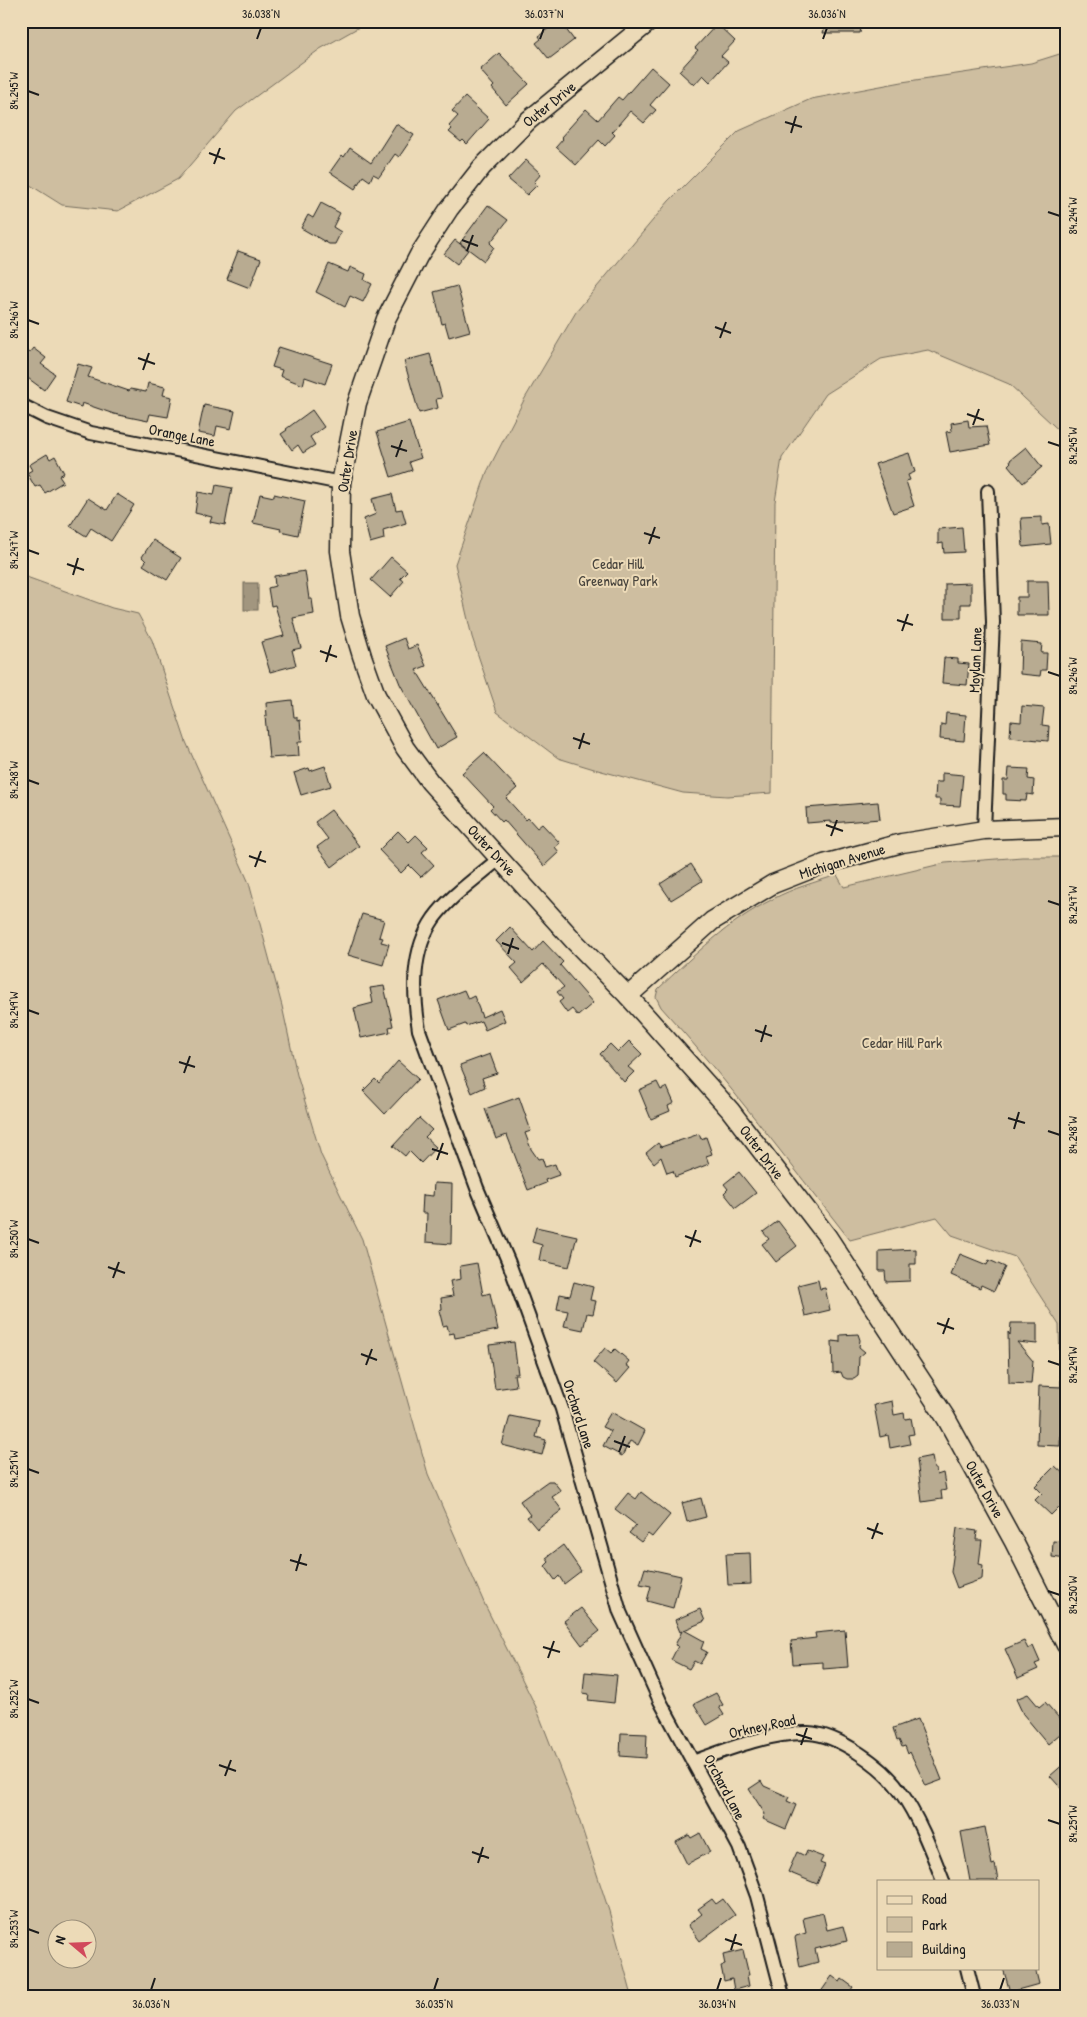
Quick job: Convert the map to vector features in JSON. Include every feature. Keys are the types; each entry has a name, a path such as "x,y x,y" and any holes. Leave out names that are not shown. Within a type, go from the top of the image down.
{"street":[{"name":"Outer Drive","path":"650,21 522,126 482,167 449,209 419,255 386,319 357,403 341,483 340,546 347,605 376,695 405,748 430,782 575,942 628,996 730,1110 827,1236 946,1418 1014,1542 1066,1645"},
{"name":"Orange Lane","path":"21,404 48,418 91,433 341,483"},
{"name":"Moylan Lane","path":"984,830 993,622 988,491"},
{"name":"Michigan Avenue","path":"628,996 712,921 773,884 824,864 902,843 984,830 1066,827"},
{"name":"Orchard Lane","path":"500,858 434,918 423,939 414,977 415,1005 419,1030 477,1188 508,1263 562,1409 620,1612 660,1701 739,1847 757,1896 783,1996"},
{"name":"Orkney Road","path":"693,1762 737,1746 794,1734 811,1733 854,1749 879,1769 900,1790 925,1835 943,1880"},
{"path":"968,1970 974,1996"}],"green space":[{"path":"21,21 370,21 320,49 236,111 178,179 118,211 62,205 27,183 21,169"},
{"name":"Cedar Hill Greenway Park","path":"1066,52 1066,437 1009,384 928,350 881,359 826,394 782,458 775,502 772,793 727,796 683,793 594,769 558,758 497,712 472,637 455,564 487,472 524,400 576,312 669,201 739,131 811,99 902,82 1031,63"},
{"path":"21,575 112,608 138,614 152,640 186,742 249,883 282,1006 297,1075 321,1155 362,1239 428,1474 485,1605 536,1707 577,1813 609,1911 632,1996 21,1996"},
{"name":"Cedar Hill Park","path":"1022,857 1066,857 1066,1414 1061,1400 1059,1325 1015,1257 952,1235 937,1217 850,1240 734,1092 661,1007 656,997 658,989 727,928 757,908 797,888 837,875 844,887 945,863"}],"shaded area":[{"path":"244,583 258,583 258,610 244,610"}],"building":[{"path":"826,21 861,28 860,33 823,33"},
{"path":"554,24 557,28 562,24 574,40 549,59 536,43 541,39 539,36"},
{"path":"717,24 735,41 721,56 728,62 710,82 703,75 694,85 679,71 698,50 695,48"},
{"path":"499,53 529,84 506,105 492,88 494,86 480,70"},
{"path":"651,67 669,83 650,105 656,110 644,123 630,111 612,132 615,135 605,146 599,140 576,165 556,147 563,139 561,137 586,109 598,120 618,97 622,100"},
{"path":"465,97 489,119 467,144 463,140 461,142 449,132 452,129 449,126 458,116 452,111"},
{"path":"396,124 414,135 399,157 395,154 379,177 373,174 370,181 363,176 355,189 330,172 342,155 344,157 350,148 371,163"},
{"path":"526,160 541,174 534,182 537,185 527,195 508,179"},
{"path":"321,203 340,213 333,227 341,232 335,244 329,244 301,228 308,215 313,218"},
{"path":"488,205 508,220 490,243 494,247 484,261 460,243"},
{"path":"455,240 468,250 457,264 444,254"},
{"path":"238,251 261,259 250,288 227,279"},
{"path":"329,264 348,272 350,267 366,274 364,280 372,284 363,302 350,296 345,307 316,292"},
{"path":"457,286 470,331 449,337 445,323 442,324 434,292"},
{"path":"21,347 29,353 33,348 46,358 41,364 55,374 44,390 21,373"},
{"path":"279,347 332,364 325,384 305,377 303,385 280,376 282,370 272,367"},
{"path":"430,354 442,398 436,399 438,408 419,413 404,361"},
{"path":"78,364 92,368 88,377 129,391 130,389 146,392 148,383 165,387 163,395 172,397 168,417 150,414 148,421 114,414 82,403 81,407 66,402"},
{"path":"204,405 235,411 231,429 217,426 215,436 198,433"},
{"path":"312,410 324,427 310,437 315,445 303,453 298,445 292,450 281,434"},
{"path":"968,420 969,427 986,426 990,445 950,452 946,432 952,431 951,423"},
{"path":"409,422 421,458 409,462 412,470 391,477 377,432"},
{"path":"1026,447 1042,467 1023,483 1008,465 1011,462 1010,460"},
{"path":"909,453 915,472 908,475 910,480 906,481 914,506 893,513 875,464"},
{"path":"47,454 50,459 55,456 64,473 59,476 63,482 45,493 40,485 35,487 27,473 32,470 29,465"},
{"path":"216,485 232,488 225,525 210,522 212,517 195,513 198,492 214,495"},
{"path":"117,494 134,505 111,541 91,528 86,536 70,526 88,498 107,510"},
{"path":"260,494 274,497 274,494 305,501 298,535 253,523"},
{"path":"392,494 396,510 402,509 406,523 383,530 384,539 370,543 364,519 376,514 372,499"},
{"path":"1042,517 1042,525 1049,524 1051,544 1023,547 1021,518"},
{"path":"962,527 964,552 944,553 943,543 938,544 938,529"},
{"path":"153,540 181,558 167,580 143,565 146,561 142,557"},
{"path":"391,557 407,571 400,578 404,581 390,597 371,580"},
{"path":"305,571 309,599 312,599 314,614 293,618 301,648 292,650 296,665 270,672 261,642 284,636 275,605 271,606 268,588 275,586 274,576"},
{"path":"1027,581 1048,581 1049,615 1017,615 1017,597 1027,597"},
{"path":"971,583 971,604 961,604 961,618 945,618 945,584"},
{"path":"404,638 408,649 417,645 426,666 416,670 457,737 436,749 400,684 385,646"},
{"path":"1021,642 1042,644 1041,653 1047,653 1046,670 1041,670 1040,676 1020,674"},
{"path":"944,658 958,659 958,663 969,664 967,685 942,683"},
{"path":"292,700 294,717 297,717 297,721 300,720 302,742 298,742 299,756 269,758 265,716 267,716 266,703"},
{"path":"1022,706 1044,708 1042,725 1049,726 1048,741 1010,737 1011,721 1021,722"},
{"path":"946,713 966,715 964,741 940,739 941,724 945,725"},
{"path":"484,753 517,788 506,798 526,820 528,818 537,828 542,824 560,843 555,847 559,852 544,866 504,820 502,822 490,809 493,806 462,773"},
{"path":"325,766 331,786 301,795 294,773 309,768 310,771"},
{"path":"1009,768 1029,769 1028,779 1034,780 1033,795 1027,794 1026,801 1006,800 1006,794 1003,794 1003,780 1008,780"},
{"path":"942,773 963,775 960,806 940,805 940,799 935,799 936,782 942,782"},
{"path":"878,802 880,819 807,823 806,808"},
{"path":"331,810 359,846 332,867 317,847 328,839 315,822"},
{"path":"398,831 409,842 416,835 428,847 422,852 434,865 421,877 409,865 401,873 379,850"},
{"path":"691,864 702,881 671,900 660,884"},
{"path":"362,914 384,920 379,937 383,938 381,942 389,944 383,965 348,955"},
{"path":"510,927 533,952 543,941 563,962 560,965 593,1003 578,1016 572,1009 567,1013 559,1002 563,999 557,992 564,987 543,964 523,982 511,968 517,963 496,941"},
{"path":"384,986 393,1026 389,1027 390,1032 361,1038 354,1008 373,1003 370,988"},
{"path":"464,990 468,999 474,996 482,1017 500,1009 505,1021 485,1030 481,1021 449,1030 438,1000"},
{"path":"629,1041 642,1054 628,1067 634,1072 624,1082 600,1054 610,1044 618,1052"},
{"path":"490,1054 497,1073 482,1078 485,1087 472,1093 460,1065"},
{"path":"398,1061 418,1079 385,1114 363,1091 375,1079 379,1083"},
{"path":"657,1082 661,1090 667,1087 674,1103 668,1106 670,1111 651,1119 639,1090"},
{"path":"519,1097 531,1131 525,1133 531,1149 538,1159 542,1158 545,1167 555,1164 559,1175 545,1180 546,1183 528,1190 507,1135 496,1139 485,1109"},
{"path":"419,1118 432,1130 425,1137 436,1147 421,1163 409,1151 405,1156 393,1146"},
{"path":"699,1134 701,1139 706,1137 712,1154 706,1156 709,1164 675,1177 673,1171 667,1173 661,1157 654,1163 646,1153 658,1143 661,1147"},
{"path":"739,1172 756,1193 736,1208 724,1193 728,1189 724,1184"},
{"path":"434,1183 452,1184 451,1244 426,1242 427,1213 422,1213 423,1195 433,1196"},
{"path":"778,1221 797,1246 776,1262 762,1244 769,1239 763,1232"},
{"path":"536,1227 577,1236 569,1267 539,1260 542,1245 532,1242"},
{"path":"916,1249 916,1264 910,1264 910,1281 886,1282 885,1271 879,1271 879,1251"},
{"path":"960,1254 987,1265 989,1260 1005,1267 994,1291 981,1285 980,1288 951,1275"},
{"path":"477,1263 483,1295 490,1293 498,1330 455,1338 454,1333 449,1334 447,1325 443,1326 439,1310 442,1309 441,1298 453,1296 450,1281 461,1279 460,1266"},
{"path":"818,1280 820,1289 825,1288 830,1310 805,1316 798,1285"},
{"path":"574,1282 593,1287 590,1300 596,1301 593,1314 587,1313 583,1330 564,1326 568,1311 557,1309 560,1294 570,1296"},
{"path":"1011,1323 1037,1323 1037,1344 1017,1342 1033,1361 1031,1384 1009,1383 1008,1332 1010,1335"},
{"path":"858,1334 860,1340 859,1347 865,1352 859,1357 858,1376 854,1379 847,1379 843,1377 841,1372 833,1373 832,1341 840,1342 840,1335"},
{"path":"514,1342 518,1374 514,1374 516,1386 495,1389 489,1345"},
{"path":"605,1348 611,1353 615,1349 629,1361 626,1365 630,1368 617,1383 593,1362"},
{"path":"1039,1386 1062,1387 1060,1446 1037,1445"},
{"path":"892,1401 894,1415 904,1413 905,1419 911,1418 914,1434 908,1435 910,1444 890,1448 888,1435 880,1437 874,1405"},
{"path":"611,1412 645,1431 638,1445 630,1441 622,1456 603,1446 611,1431 602,1427"},
{"path":"510,1416 540,1422 536,1437 546,1440 542,1455 502,1445"},
{"path":"932,1456 937,1475 943,1473 946,1490 941,1491 942,1499 922,1502 917,1459"},
{"path":"1055,1466 1066,1476 1066,1500 1051,1515 1035,1500 1042,1493 1035,1486"},
{"path":"548,1481 553,1481 561,1491 552,1497 562,1510 537,1529 527,1517 530,1515 520,1501"},
{"path":"641,1492 670,1515 652,1537 648,1534 641,1542 629,1533 636,1525 615,1509 628,1493 636,1499"},
{"path":"701,1498 706,1517 687,1522 682,1503"},
{"path":"957,1528 977,1531 976,1540 982,1540 979,1564 983,1565 982,1579 957,1588 951,1572"},
{"path":"1053,1541 1066,1542 1066,1559 1052,1557"},
{"path":"563,1545 581,1571 564,1584 559,1576 555,1580 545,1566 549,1562 546,1558"},
{"path":"750,1553 751,1584 728,1585 726,1554"},
{"path":"645,1568 681,1576 673,1608 647,1601 651,1586 640,1584"},
{"path":"581,1608 600,1631 582,1645 564,1621"},
{"path":"700,1609 705,1621 684,1630 704,1641 701,1649 707,1652 700,1664 694,1661 689,1669 671,1660 678,1646 675,1645 682,1631 680,1632 675,1620"},
{"path":"845,1630 848,1667 823,1669 823,1662 793,1664 791,1641 816,1638 815,1633"},
{"path":"1024,1641 1028,1649 1033,1646 1040,1662 1035,1664 1038,1669 1018,1678 1005,1649"},
{"path":"585,1672 617,1675 614,1703 588,1700 589,1694 583,1693"},
{"path":"716,1693 723,1705 719,1707 724,1715 707,1725 694,1704"},
{"path":"1028,1694 1039,1707 1045,1702 1066,1726 1066,1729 1048,1744 1023,1714 1016,1699"},
{"path":"918,1719 942,1780 926,1786 910,1752 908,1754 905,1746 902,1747 899,1740 897,1741 893,1728"},
{"path":"621,1733 647,1734 646,1758 620,1756"},
{"path":"1066,1762 1066,1794 1050,1776"},
{"path":"761,1781 764,1786 789,1797 787,1801 796,1805 786,1829 763,1819 765,1814 749,1789"},
{"path":"985,1827 992,1865 995,1864 998,1880 970,1880 961,1832"},
{"path":"700,1833 710,1852 687,1864 676,1842 689,1835 691,1838"},
{"path":"807,1851 823,1857 820,1863 825,1865 817,1884 788,1872 797,1852 805,1856"},
{"path":"712,1899 716,1904 723,1899 735,1915 700,1941 688,1925 702,1914 698,1909"},
{"path":"823,1913 827,1930 843,1926 847,1941 815,1949 818,1962 800,1967 795,1938 806,1933 803,1918"},
{"path":"743,1950 749,1975 747,1975 749,1986 734,1990 732,1979 724,1981 721,1966 725,1965 723,1955"},
{"path":"1004,1970 1036,1970 1039,1984 1010,1992"},
{"path":"832,1976 840,1982 842,1979 853,1987 851,1990 859,1996 818,1996"}]}
